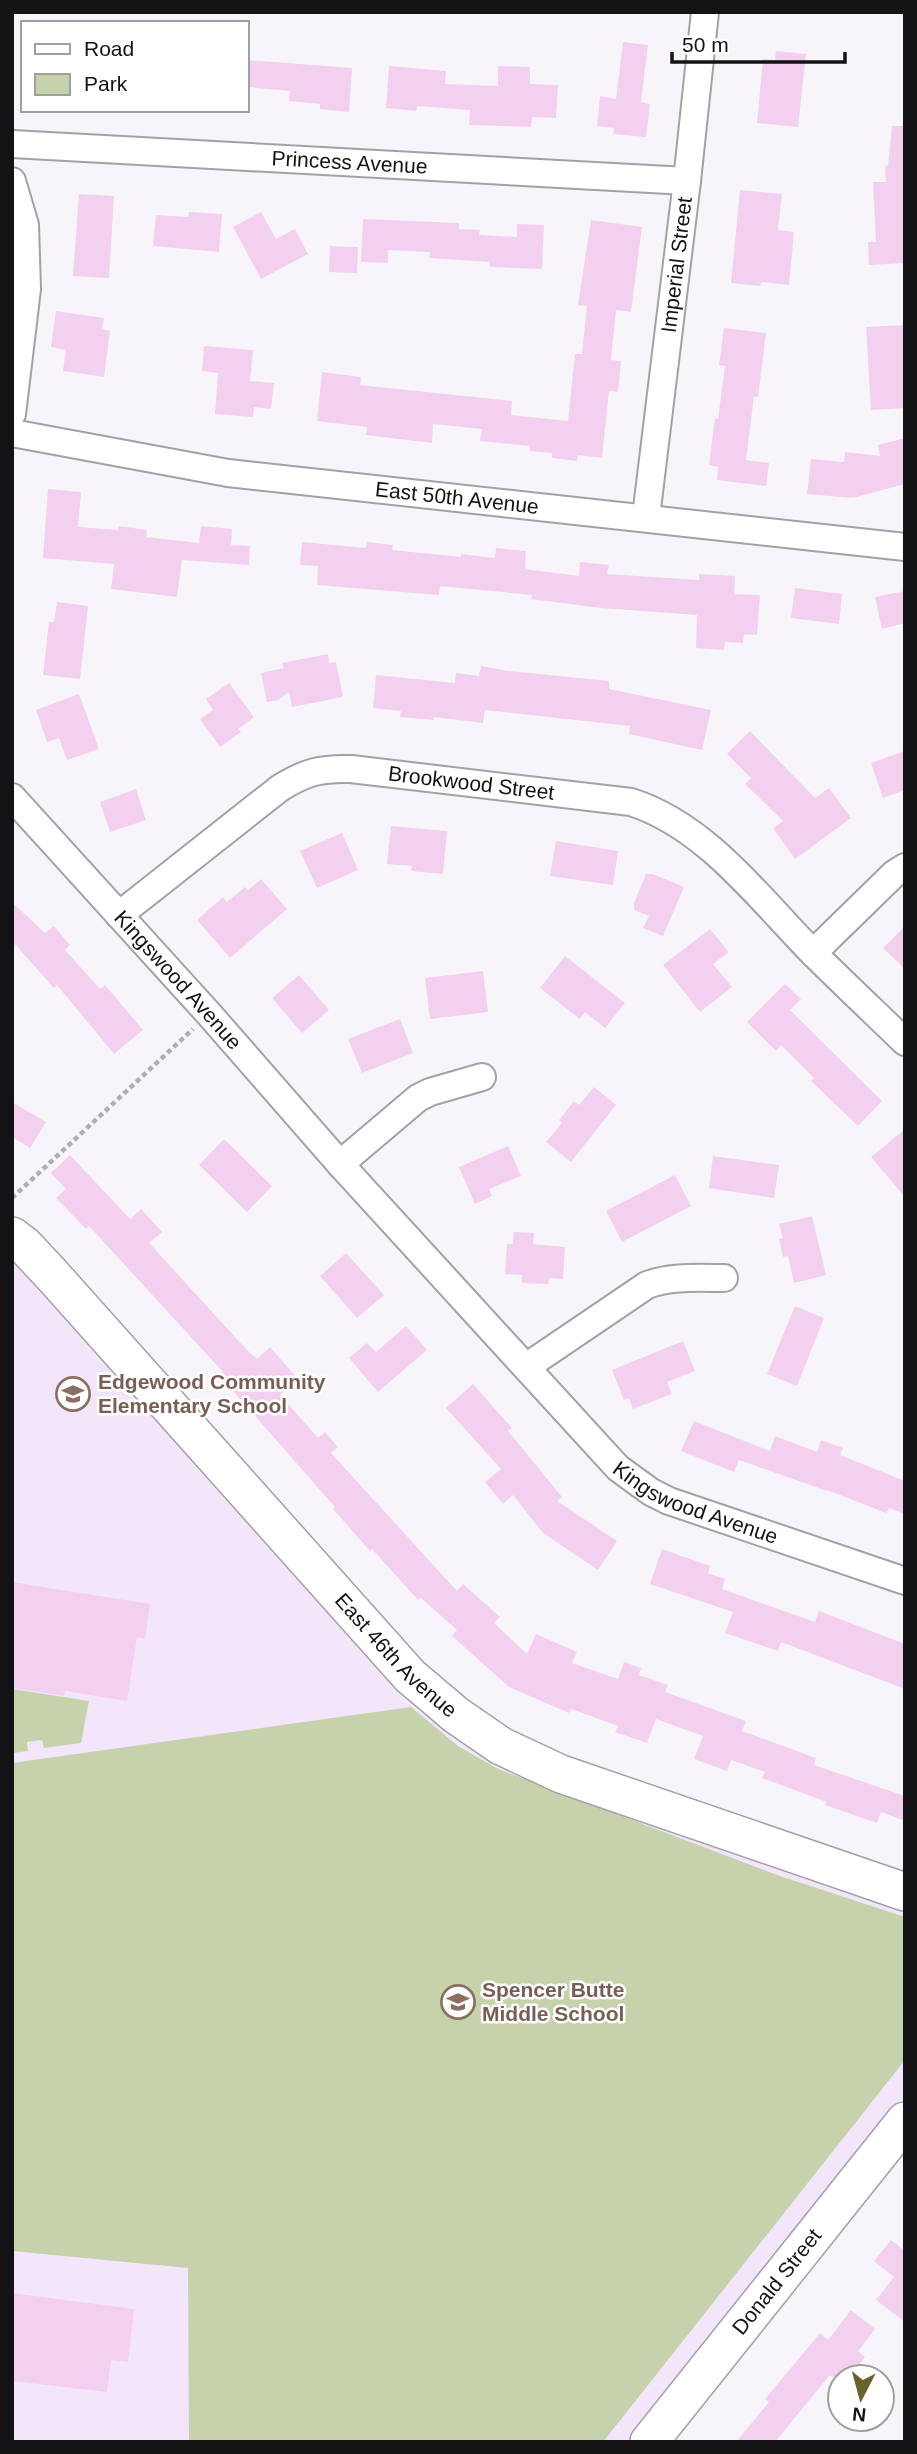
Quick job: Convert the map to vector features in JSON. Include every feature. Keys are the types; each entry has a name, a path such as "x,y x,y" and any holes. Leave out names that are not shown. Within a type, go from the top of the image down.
{"street":[{"name":"Imperial Street","path":"646,517 705,12"},
{"name":"Princess Avenue","path":"12,144 687,181"},
{"path":"12,181 24,225 27,289 12,414"},
{"name":"East 50th Avenue","path":"12,433 228,473 905,547"},
{"name":"Brookwood Street","path":"119,915 280,788 309,772 328,768 351,769 631,802 654,809 670,818 724,862 905,1042"},
{"name":"Kingswood Avenue","path":"12,797 604,1455 651,1492 695,1510 905,1581"},
{"path":"813,953 894,874 905,867"},
{"path":"340,1164 418,1098 482,1077"},
{"name":"East 46th Avenue","path":"12,1236 53,1276 410,1676 456,1715 501,1746 561,1774 905,1892"},
{"path":"526,1367 647,1285 660,1280 724,1278"},
{"name":"Donald Street","path":"649,2442 905,2121"}],"path":[{"path":"12,1198 209,1014"}],"shaded area":[{"name":"Spencer Butte Middle School","path":"12,1260 407,1702 458,1741 498,1764 905,1909 905,2095 628,2442 12,2442"}],"green space":[{"path":"12,1689 89,1701 81,1743 44,1748 42,1740 27,1742 28,1751 12,1753"},
{"name":"Spencer Butte Middle School","path":"411,1707 458,1746 498,1769 780,1876 905,1917 905,2060 603,2442 189,2442 188,2268 12,2251 12,1763"}],"building":[{"path":"623,42 648,45 641,102 650,104 646,137 613,134 614,128 597,126 600,96 616,99"},
{"path":"776,51 806,54 798,127 757,123 763,59 775,60"},
{"path":"248,60 352,68 349,112 320,109 320,104 289,101 290,91 248,87"},
{"path":"389,66 446,71 445,84 498,86 498,66 530,67 530,84 558,85 556,118 532,117 531,127 469,125 470,110 417,106 416,111 386,108"},
{"path":"892,126 905,126 905,263 869,265 868,242 876,242 873,182 886,182 885,166 888,165"},
{"path":"740,190 782,194 778,230 794,232 789,285 731,283"},
{"path":"79,194 114,196 109,278 73,276"},
{"path":"189,212 222,214 219,252 153,246 156,215 188,217"},
{"path":"261,212 276,239 295,229 308,254 261,279 233,227"},
{"path":"363,219 459,223 459,229 480,230 479,235 517,237 517,224 544,225 542,269 490,267 490,262 429,258 430,252 388,250 388,263 361,262"},
{"path":"591,220 642,227 631,312 616,310 611,360 621,361 618,392 609,391 602,458 578,455 577,461 552,458 552,453 530,451 530,446 480,441 482,429 433,424 432,443 366,435 367,427 317,421 322,372 361,377 360,385 512,401 511,415 568,421 575,354 582,354 587,306 578,305"},
{"path":"330,246 358,247 357,273 329,272"},
{"path":"56,311 104,318 102,329 110,331 104,377 63,371 66,350 51,347"},
{"path":"905,325 905,408 871,410 866,327"},
{"path":"724,328 766,333 746,460 769,463 766,486 717,480 718,467 709,465 725,366 719,365"},
{"path":"204,346 253,350 250,381 274,383 271,409 254,407 253,417 215,414 218,373 202,371"},
{"path":"905,438 905,484 853,498 852,495 852,498 807,494 811,459 844,462 845,452 880,456 878,445"},
{"path":"48,489 81,492 78,527 118,530 119,526 147,530 146,537 199,543 201,526 232,529 231,545 250,546 249,565 182,560 177,597 111,589 114,564 43,558"},
{"path":"302,542 366,548 367,542 393,545 392,550 461,557 461,554 495,558 496,548 526,551 525,569 579,576 580,562 609,565 607,574 699,580 699,574 735,576 734,594 760,595 757,635 744,634 743,643 725,642 724,650 696,648 697,615 601,608 531,599 532,595 440,586 439,595 317,585 318,566 300,565"},
{"path":"795,588 842,594 839,624 791,618"},
{"path":"905,591 905,623 882,629 875,597"},
{"path":"57,602 88,606 80,679 43,675 49,622 54,622"},
{"path":"328,654 329,663 336,662 343,697 292,707 289,692 278,700 267,702 261,673 284,668 282,663"},
{"path":"481,666 609,681 609,689 711,710 702,750 629,734 630,726 485,710 483,723 434,717 434,720 400,717 401,711 373,708 376,675 455,683 456,673 479,676"},
{"path":"229,683 254,717 238,729 241,732 220,747 200,719 213,710 206,699"},
{"path":"79,694 99,749 67,760 59,738 47,742 36,710"},
{"path":"750,731 815,798 829,788 851,818 795,859 773,828 783,821 745,784 751,778 727,754"},
{"path":"905,751 905,790 883,798 871,763"},
{"path":"136,789 146,820 110,832 100,802"},
{"path":"391,826 447,831 443,874 411,871 412,866 387,864"},
{"path":"342,833 358,870 317,888 300,851"},
{"path":"556,841 618,851 613,885 550,876"},
{"path":"646,874 653,874 684,887 663,936 643,928 649,916 634,910 634,903"},
{"path":"261,879 287,909 230,958 197,920 223,897 227,902 245,887 248,890"},
{"path":"12,902 45,933 54,926 70,945 65,950 100,989 105,985 143,1030 114,1054 57,985 54,988 12,941"},
{"path":"905,926 905,969 883,948"},
{"path":"710,929 729,952 713,964 732,987 700,1012 663,965"},
{"path":"565,956 625,1003 605,1028 585,1012 580,1019 540,988"},
{"path":"483,971 488,1012 430,1019 425,978"},
{"path":"299,975 329,1010 302,1033 272,998"},
{"path":"785,984 801,999 790,1010 882,1101 858,1126 811,1081 814,1078 781,1045 776,1051 747,1022"},
{"path":"400,1019 413,1053 362,1073 348,1039"},
{"path":"594,1087 616,1105 571,1162 546,1142 562,1123 559,1120 574,1101 579,1105"},
{"path":"12,1102 46,1122 30,1148 12,1137"},
{"path":"905,1129 905,1197 871,1157"},
{"path":"224,1139 272,1186 247,1212 199,1165"},
{"path":"508,1146 521,1176 489,1189 492,1196 475,1204 459,1167"},
{"path":"70,1155 130,1219 141,1209 162,1232 149,1243 247,1350 257,1359 270,1347 298,1379 280,1395 318,1438 325,1432 338,1447 331,1453 457,1591 463,1584 500,1617 494,1623 527,1654 536,1634 577,1652 572,1663 618,1679 624,1662 641,1668 639,1675 668,1685 665,1692 746,1721 742,1731 816,1758 814,1765 905,1796 905,1821 881,1812 877,1823 825,1805 827,1802 762,1778 765,1772 731,1760 727,1771 694,1759 703,1736 656,1719 647,1743 615,1732 618,1726 571,1709 569,1713 509,1687 452,1636 457,1630 421,1598 418,1600 372,1549 370,1551 219,1375 223,1372 89,1226 86,1229 56,1198 66,1189 51,1173"},
{"path":"713,1156 779,1165 774,1198 709,1188"},
{"path":"675,1175 691,1206 622,1242 606,1211"},
{"path":"812,1216 826,1275 794,1283 788,1256 783,1257 779,1239 783,1238 779,1224"},
{"path":"514,1232 534,1233 533,1244 565,1247 563,1279 549,1278 548,1284 522,1283 522,1275 505,1274 507,1244 513,1244"},
{"path":"346,1253 384,1295 357,1318 320,1276"},
{"path":"795,1306 824,1318 797,1386 767,1374"},
{"path":"406,1326 427,1350 378,1392 349,1358 367,1343 376,1352"},
{"path":"683,1341 695,1371 667,1382 672,1394 633,1409 629,1398 624,1400 612,1370"},
{"path":"473,1384 512,1428 508,1431 562,1497 557,1501 617,1541 598,1570 543,1533 513,1495 503,1504 485,1482 501,1469 446,1408"},
{"path":"694,1421 770,1451 775,1436 817,1452 821,1440 843,1448 840,1455 905,1481 905,1514 889,1508 886,1513 739,1460 734,1472 681,1451"},
{"path":"662,1549 710,1566 708,1573 725,1579 722,1589 815,1622 819,1611 905,1644 905,1689 781,1642 778,1651 725,1633 733,1612 650,1584"},
{"path":"12,1582 150,1604 145,1639 137,1637 127,1701 65,1691 64,1696 12,1688"},
{"path":"891,2240 905,2251 905,2322 876,2300 894,2277 874,2261"},
{"path":"12,2293 134,2309 128,2362 111,2360 107,2392 12,2381"},
{"path":"851,2310 875,2329 858,2351 865,2357 860,2363 826,2363 826,2380 775,2442 736,2442 769,2402 765,2399 820,2333 828,2340"}],"place":[{"name":"Edgewood Community Elementary School","path":"73,1394"},
{"name":"Spencer Butte Middle School","path":"458,2002"}]}
